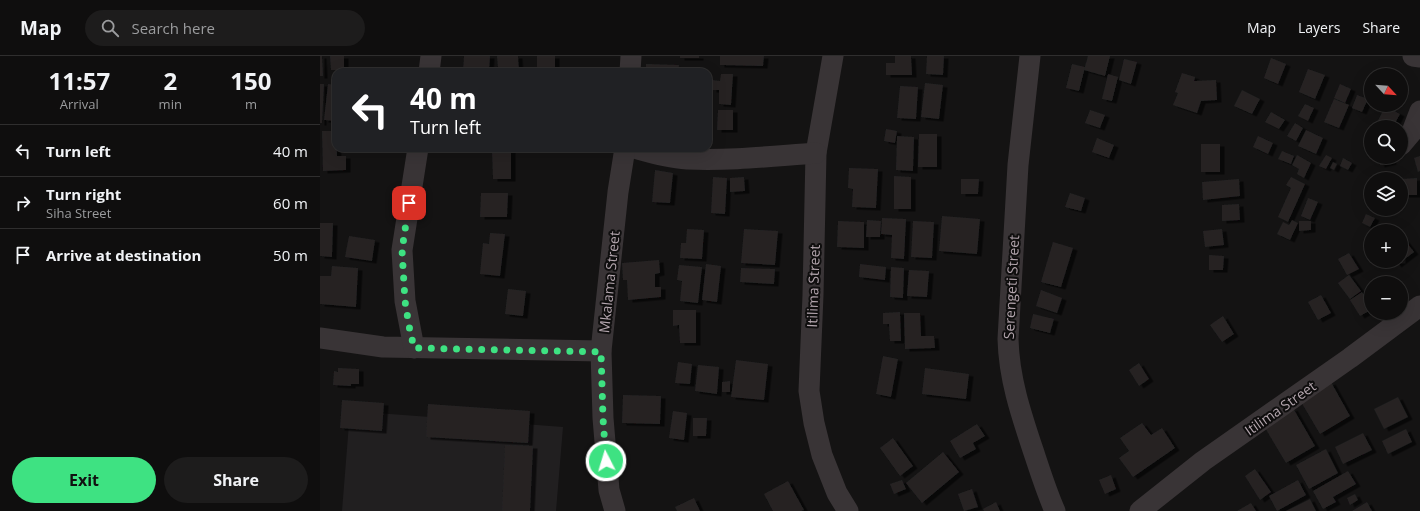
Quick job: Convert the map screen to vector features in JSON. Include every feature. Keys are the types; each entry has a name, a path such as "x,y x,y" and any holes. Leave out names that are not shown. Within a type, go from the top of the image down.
{"street":[{"path":"430,68 431,56"},
{"path":"630,68 631,56"},
{"name":"Itilima Street","path":"832,56 816,153 809,391 814,423 822,455 838,493 848,511"},
{"name":"Serengeti Street","path":"1030,56 1018,165 1008,339 1009,361 1012,381 1030,441 1055,511"},
{"path":"1413,56 1420,57"},
{"path":"1408,137 1412,132 1420,111"},
{"path":"414,348 405,301 402,250 417,152"},
{"name":"Mkalama Street","path":"615,511 609,490 603,418 601,352 618,192 624,152"},
{"path":"647,152 657,155 686,159 752,158 816,153"},
{"name":"Itilima Street","path":"1140,511 1203,461 1350,358 1420,306"},
{"path":"320,338 383,347 601,352"}],"shaded area":[{"path":"350,411 563,427 556,511 342,511"}],"building":[{"path":"320,56 322,56 323,76 320,76"},
{"path":"330,56 344,56 344,68 332,68 331,70"},
{"path":"464,56 490,56 489,68 463,68"},
{"path":"497,56 518,56 519,68 498,68"},
{"path":"537,56 555,56 555,68 537,68"},
{"path":"680,56 699,56 699,58 680,58"},
{"path":"720,56 764,56 763,66 720,65"},
{"path":"895,56 911,56 912,75 886,75 886,63 895,63"},
{"path":"927,56 944,56 943,75 926,74"},
{"path":"1088,56 1110,56 1105,76 1084,70"},
{"path":"1271,58 1286,64 1278,84 1264,78"},
{"path":"1124,59 1137,62 1131,84 1119,80"},
{"path":"646,64 679,65 679,68 646,68"},
{"path":"1072,64 1085,67 1079,91 1066,88"},
{"path":"1308,69 1325,75 1315,99 1299,92"},
{"path":"1182,73 1195,77 1194,81 1216,80 1217,100 1201,101 1197,113 1173,105 1178,93 1175,92"},
{"path":"721,74 733,74 731,105 719,104 719,90 712,90 712,80 720,81"},
{"path":"1108,74 1118,77 1112,101 1102,99"},
{"path":"925,83 943,85 939,119 921,117"},
{"path":"320,84 324,84 322,123 320,123"},
{"path":"328,84 332,84 332,121 324,120"},
{"path":"1340,84 1351,89 1345,103 1334,98"},
{"path":"900,86 918,87 916,119 897,118"},
{"path":"1242,90 1260,99 1252,114 1234,106"},
{"path":"1357,95 1364,98 1364,108 1362,112 1352,108"},
{"path":"1334,99 1349,105 1339,128 1324,122"},
{"path":"1305,104 1314,108 1308,121 1298,116"},
{"path":"718,110 733,110 733,130 717,130"},
{"path":"1090,110 1105,115 1100,128 1085,123"},
{"path":"1271,112 1285,120 1279,129 1265,122"},
{"path":"1382,112 1396,112 1400,114 1397,120 1378,120"},
{"path":"1295,123 1303,128 1296,141 1287,136"},
{"path":"886,129 897,131 895,143 884,141"},
{"path":"1306,130 1323,138 1316,154 1298,146"},
{"path":"322,131 332,131 332,152 337,152 337,156 346,156 346,170 323,171"},
{"path":"919,134 937,134 937,167 918,167"},
{"path":"897,136 914,137 913,171 896,170"},
{"path":"1258,136 1273,143 1268,154 1253,147"},
{"path":"1097,138 1114,145 1109,158 1092,152"},
{"path":"1201,144 1220,144 1220,172 1201,172"},
{"path":"1282,151 1294,156 1291,164 1278,159"},
{"path":"492,152 511,152 511,179 493,179"},
{"path":"1297,155 1311,163 1304,178 1297,174 1299,169 1292,165"},
{"path":"1326,155 1332,158 1326,169 1319,166"},
{"path":"1420,156 1420,171 1418,172 1414,158"},
{"path":"1343,158 1352,163 1348,170 1340,166"},
{"path":"1333,162 1337,164 1334,170 1330,168"},
{"path":"849,168 878,169 876,208 852,207 853,189 848,188"},
{"path":"655,170 673,173 670,203 652,202"},
{"path":"894,176 911,177 911,209 894,209"},
{"path":"713,177 727,178 725,214 711,213"},
{"path":"744,177 745,191 730,192 730,178"},
{"path":"1291,177 1305,184 1288,222 1278,217 1291,188 1286,185"},
{"path":"1417,178 1417,195 1408,195 1408,179"},
{"path":"961,179 979,179 978,194 961,194"},
{"path":"1239,179 1240,196 1203,200 1202,182"},
{"path":"481,193 508,193 507,217 480,217"},
{"path":"1070,193 1085,198 1081,211 1065,207"},
{"path":"1308,198 1318,202 1310,220 1301,216"},
{"path":"1239,204 1240,220 1222,221 1222,205"},
{"path":"942,216 980,219 977,254 939,251"},
{"path":"1365,216 1375,218 1372,224 1362,223"},
{"path":"882,218 906,219 904,259 891,258 892,235 881,234"},
{"path":"867,220 881,221 880,237 866,237"},
{"path":"1292,220 1298,223 1290,240 1277,234 1283,222 1289,225"},
{"path":"838,221 864,222 864,248 837,247"},
{"path":"913,221 934,222 932,258 911,257"},
{"path":"1299,221 1311,221 1311,230 1299,231"},
{"path":"320,223 333,223 332,257 320,256"},
{"path":"687,229 704,230 702,259 680,258 681,243 686,243"},
{"path":"744,229 778,231 775,265 741,263"},
{"path":"1222,229 1224,245 1205,247 1203,231"},
{"path":"490,233 505,234 500,276 480,274 483,243 489,244"},
{"path":"349,236 375,240 372,261 345,257"},
{"path":"1053,242 1073,248 1061,287 1041,282"},
{"path":"1408,244 1414,252 1408,257"},
{"path":"1349,253 1359,269 1347,275 1338,259"},
{"path":"1209,255 1224,256 1223,270 1209,270"},
{"path":"659,260 660,273 655,274 655,287 661,287 661,297 628,300 627,280 623,280 622,263"},
{"path":"706,264 721,266 717,302 702,300"},
{"path":"860,264 886,267 885,280 859,277"},
{"path":"679,265 702,267 698,303 680,301 682,281 677,280"},
{"path":"332,266 358,268 356,307 320,304 320,276 331,276"},
{"path":"891,267 904,268 903,298 890,297"},
{"path":"741,268 775,269 774,284 740,282"},
{"path":"909,270 929,271 927,297 907,296"},
{"path":"1349,275 1361,291 1350,299 1338,283"},
{"path":"508,289 526,291 523,316 505,314"},
{"path":"1041,290 1062,298 1057,313 1036,306"},
{"path":"1362,292 1364,295 1364,314 1360,316 1350,300"},
{"path":"1321,295 1331,313 1318,320 1308,302"},
{"path":"673,310 696,310 696,343 680,343 679,325 673,326"},
{"path":"900,312 901,341 890,341 889,324 883,324 883,313"},
{"path":"904,313 920,313 921,336 934,336 935,348 905,349"},
{"path":"1033,314 1054,319 1050,333 1030,328"},
{"path":"1223,316 1234,334 1222,342 1210,325"},
{"path":"883,356 898,359 891,397 876,394"},
{"path":"736,360 768,364 764,400 731,397"},
{"path":"678,362 692,364 690,384 675,383"},
{"path":"1139,363 1149,379 1139,386 1129,370"},
{"path":"698,365 719,367 717,394 695,391"},
{"path":"338,368 359,369 359,384 351,384 351,386 333,385 334,371 338,372"},
{"path":"925,368 969,374 966,399 922,394"},
{"path":"730,381 730,392 722,392 722,382"},
{"path":"1331,382 1350,416 1320,434 1300,400"},
{"path":"623,395 661,396 660,424 622,423"},
{"path":"1398,397 1408,417 1384,429 1374,409"},
{"path":"342,400 384,403 382,431 340,428"},
{"path":"428,404 530,411 528,443 426,437"},
{"path":"1293,408 1315,446 1286,463 1264,426"},
{"path":"673,411 687,413 684,440 669,438"},
{"path":"693,418 707,418 706,436 693,436"},
{"path":"1142,423 1151,435 1162,428 1175,448 1133,477 1119,458 1129,451 1120,438"},
{"path":"977,424 985,436 973,443 976,449 960,458 950,441"},
{"path":"1406,429 1412,442 1388,454 1382,441"},
{"path":"1363,433 1372,450 1343,464 1335,447"},
{"path":"893,438 913,466 900,476 880,448"},
{"path":"505,445 533,446 530,511 502,511"},
{"path":"1326,449 1338,473 1309,489 1296,465"},
{"path":"943,452 959,472 922,503 906,483"},
{"path":"1255,469 1271,492 1260,500 1245,476"},
{"path":"1348,471 1356,484 1333,497 1336,502 1323,509 1313,491"},
{"path":"1111,475 1116,489 1105,494 1099,480"},
{"path":"902,480 906,489 894,494 890,484"},
{"path":"1298,480 1306,495 1277,511 1269,496"},
{"path":"788,481 804,510 773,511 764,494"},
{"path":"972,489 978,507 964,511 958,494"},
{"path":"1355,494 1358,500 1350,505 1347,498"},
{"path":"694,498 700,511 677,511 675,507"},
{"path":"1310,499 1316,511 1286,511"},
{"path":"996,502 1000,511 984,511 983,509"},
{"path":"1367,502 1372,511 1352,511"},
{"path":"1251,503 1256,511 1237,511"}],"route":[{"path":"409,203 402,250 405,301 414,348 601,352 606,461"}]}
